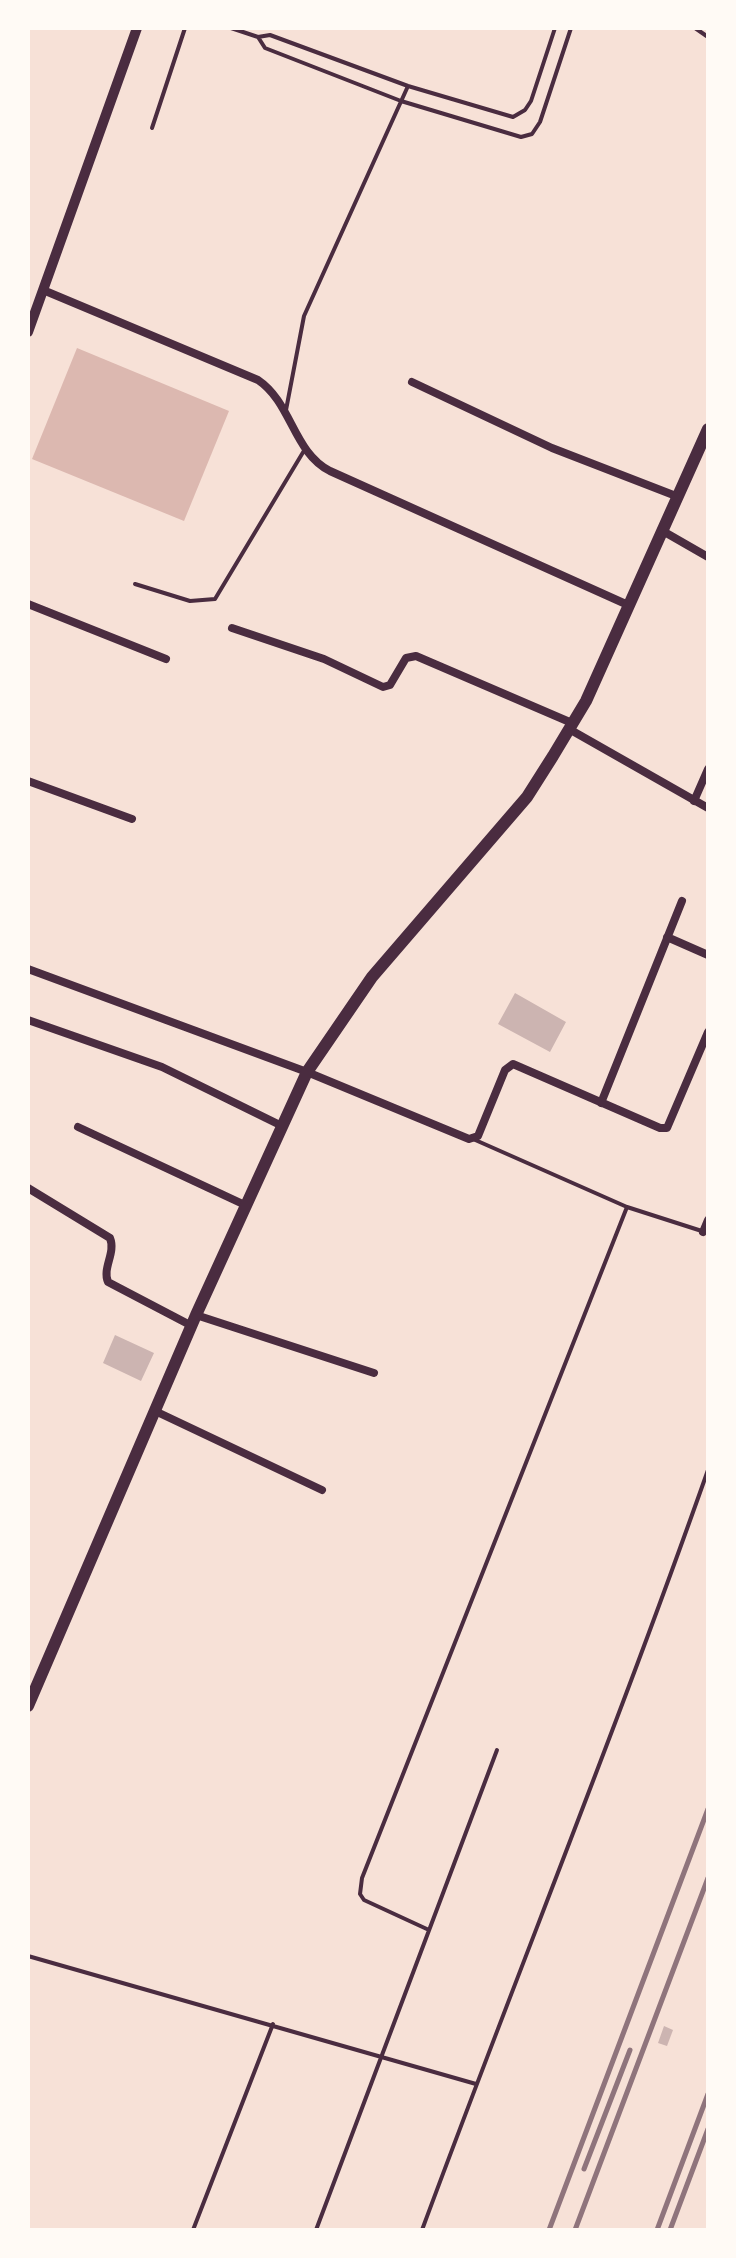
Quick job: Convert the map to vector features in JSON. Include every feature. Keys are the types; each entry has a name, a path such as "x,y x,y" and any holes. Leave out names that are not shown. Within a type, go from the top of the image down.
{"highway":[{"path":"28,1706 194,1320 280,1125 307,1072 372,977 527,797 571,726 676,496 705,444 708,429"}],"street":[{"path":"28,332 137,28"},
{"path":"43,290 242,372 267,386 286,410 305,449 318,465 628,605"},
{"path":"412,382 552,448 676,496"},
{"path":"661,530 708,557"},
{"path":"28,604 166,659"},
{"path":"232,628 324,659 383,687 390,685 406,658 416,656 571,726 708,808"},
{"path":"694,801 708,769"},
{"path":"28,781 132,819"},
{"path":"601,1103 682,901"},
{"path":"667,937 708,955"},
{"path":"28,969 307,1072 472,1139 478,1136 505,1070 513,1064 667,1128 708,1032"},
{"path":"28,1020 162,1067 280,1125"},
{"path":"78,1127 245,1205"},
{"path":"28,1188 110,1238 112,1248 105,1275 108,1282 194,1320 374,1373"},
{"path":"706,1233 708,1220"},
{"path":"155,1411 322,1490"}],"lane":[{"path":"152,128 185,28"},
{"path":"231,28 258,37 270,35 491,113 519,115 531,101 555,28"},
{"path":"258,37 265,48 401,101 513,137 528,136 540,122 571,28"},
{"path":"695,28 708,37"},
{"path":"286,410 304,316 408,86"},
{"path":"135,584 190,601 215,599 305,449"},
{"path":"472,1139 627,1207 706,1233"},
{"path":"429,1930 364,1900 360,1894 362,1878 627,1207"},
{"path":"422,2230 635,1677 708,1470"},
{"path":"316,2230 497,1750"},
{"path":"28,1956 476,2084"},
{"path":"193,2230 273,2024"}],"shaded area":[{"path":"77,348 229,411 184,521 32,459"}],"building":[{"path":"515,993 566,1022 550,1052 498,1024"},
{"path":"115,1335 154,1353 141,1381 103,1363"},
{"path":"664,2026 673,2030 667,2046 658,2043"}],"railway":[{"path":"549,2230 708,1809"},
{"path":"575,2230 708,1878"},
{"path":"584,2169 630,2050"},
{"path":"657,2230 708,2094"},
{"path":"670,2230 708,2129"}]}
